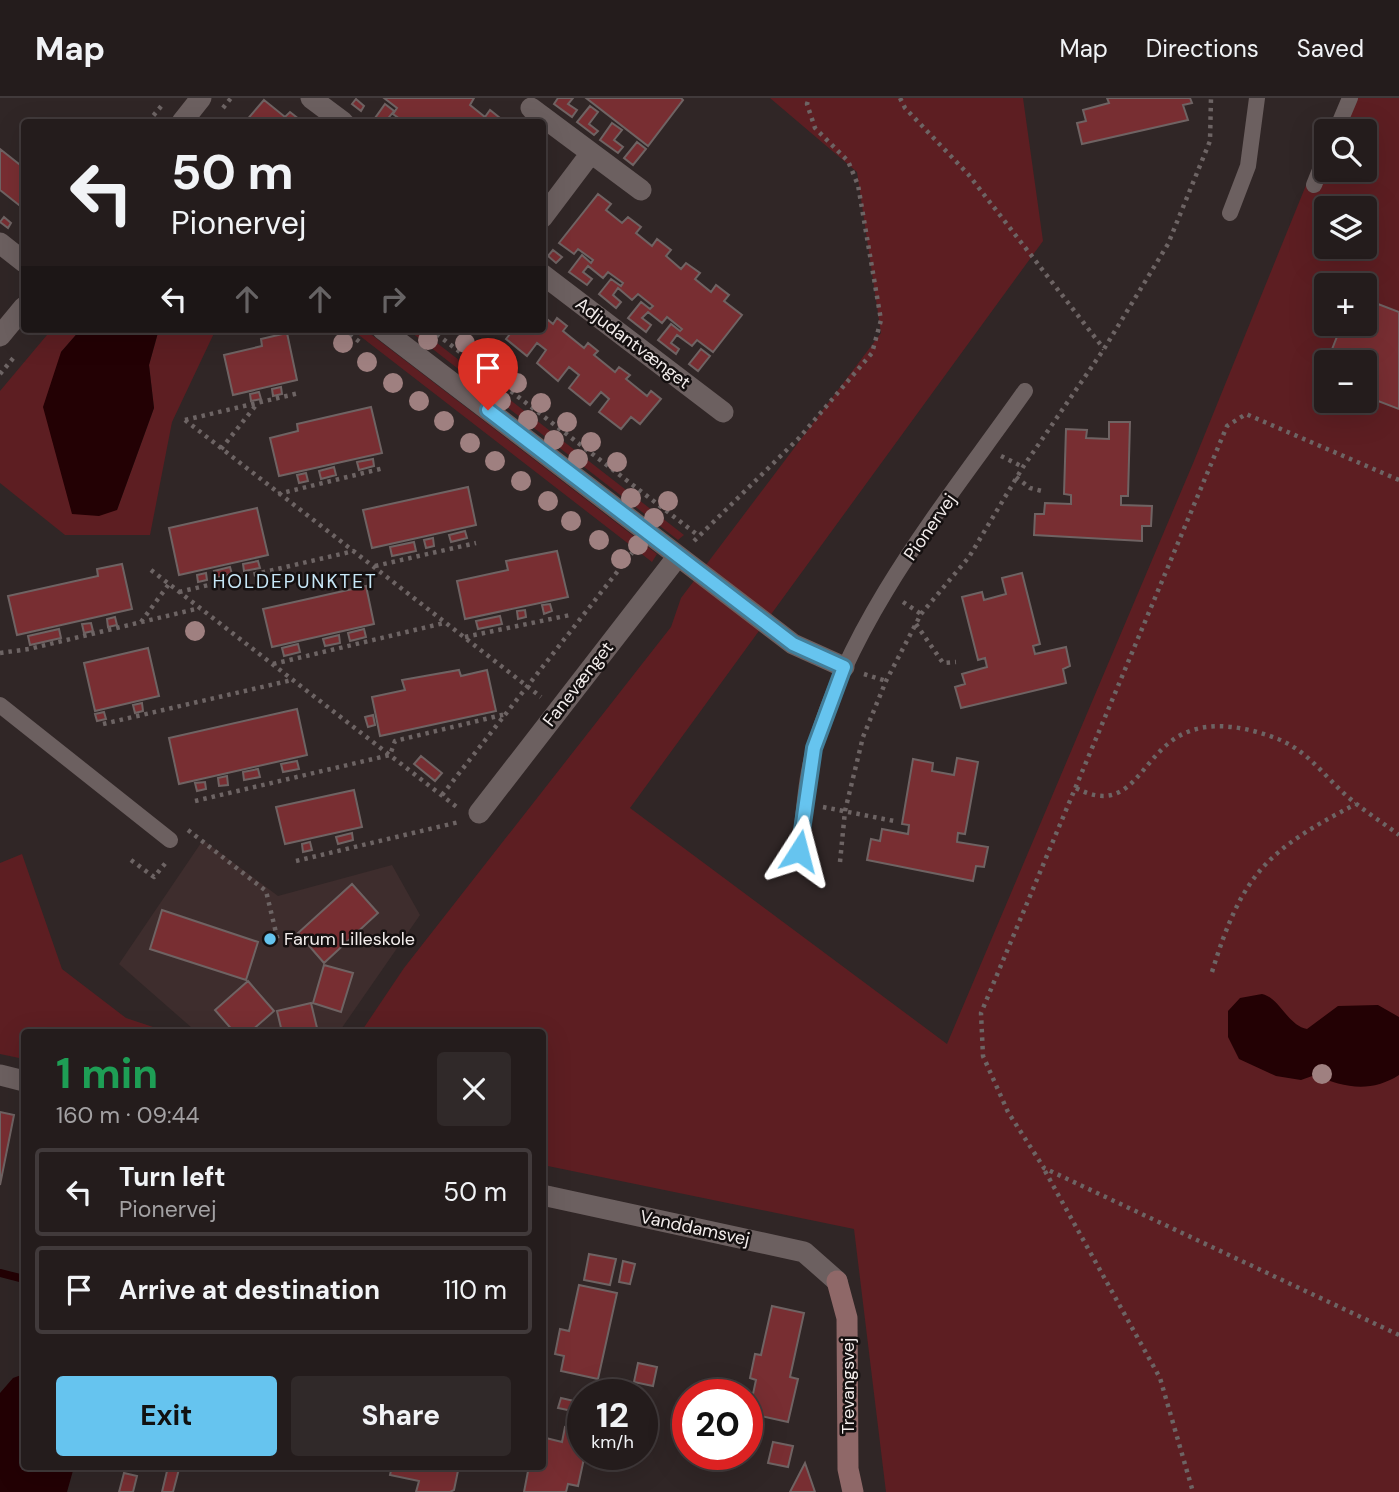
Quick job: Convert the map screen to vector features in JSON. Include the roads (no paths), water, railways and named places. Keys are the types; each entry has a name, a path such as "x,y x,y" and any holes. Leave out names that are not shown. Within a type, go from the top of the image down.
{"street":[{"path":"184,119 201,98"},
{"path":"311,98 339,119"},
{"path":"531,108 546,119"},
{"path":"546,119 641,190"},
{"path":"546,213 591,153"},
{"path":"0,243 21,260"},
{"name":"Adjudantvænget","path":"546,277 723,412"},
{"path":"0,336 21,311"},
{"path":"388,333 793,644 844,667"},
{"name":"Fanevænget","path":"476,816 678,556"},
{"path":"0,1075 21,1080"},
{"name":"Vanddamsvej","path":"546,1196 804,1252 837,1281"},
{"name":"Trevangsvej","path":"837,1281 847,1318 848,1469 853,1492"}],"lane":[{"path":"1230,213 1248,166 1257,98"},
{"path":"1341,119 1350,98"},
{"name":"Pionervej","path":"799,851 814,748 844,667 875,605 1025,391"},
{"path":"0,705 170,840"}],"waterway":[{"path":"0,1273 21,1278"}],"place":[{"name":"Farum Lilleskole","path":"270,939"}],"district":[{"name":"HOLDEPUNKTET","path":"295,581"}]}
